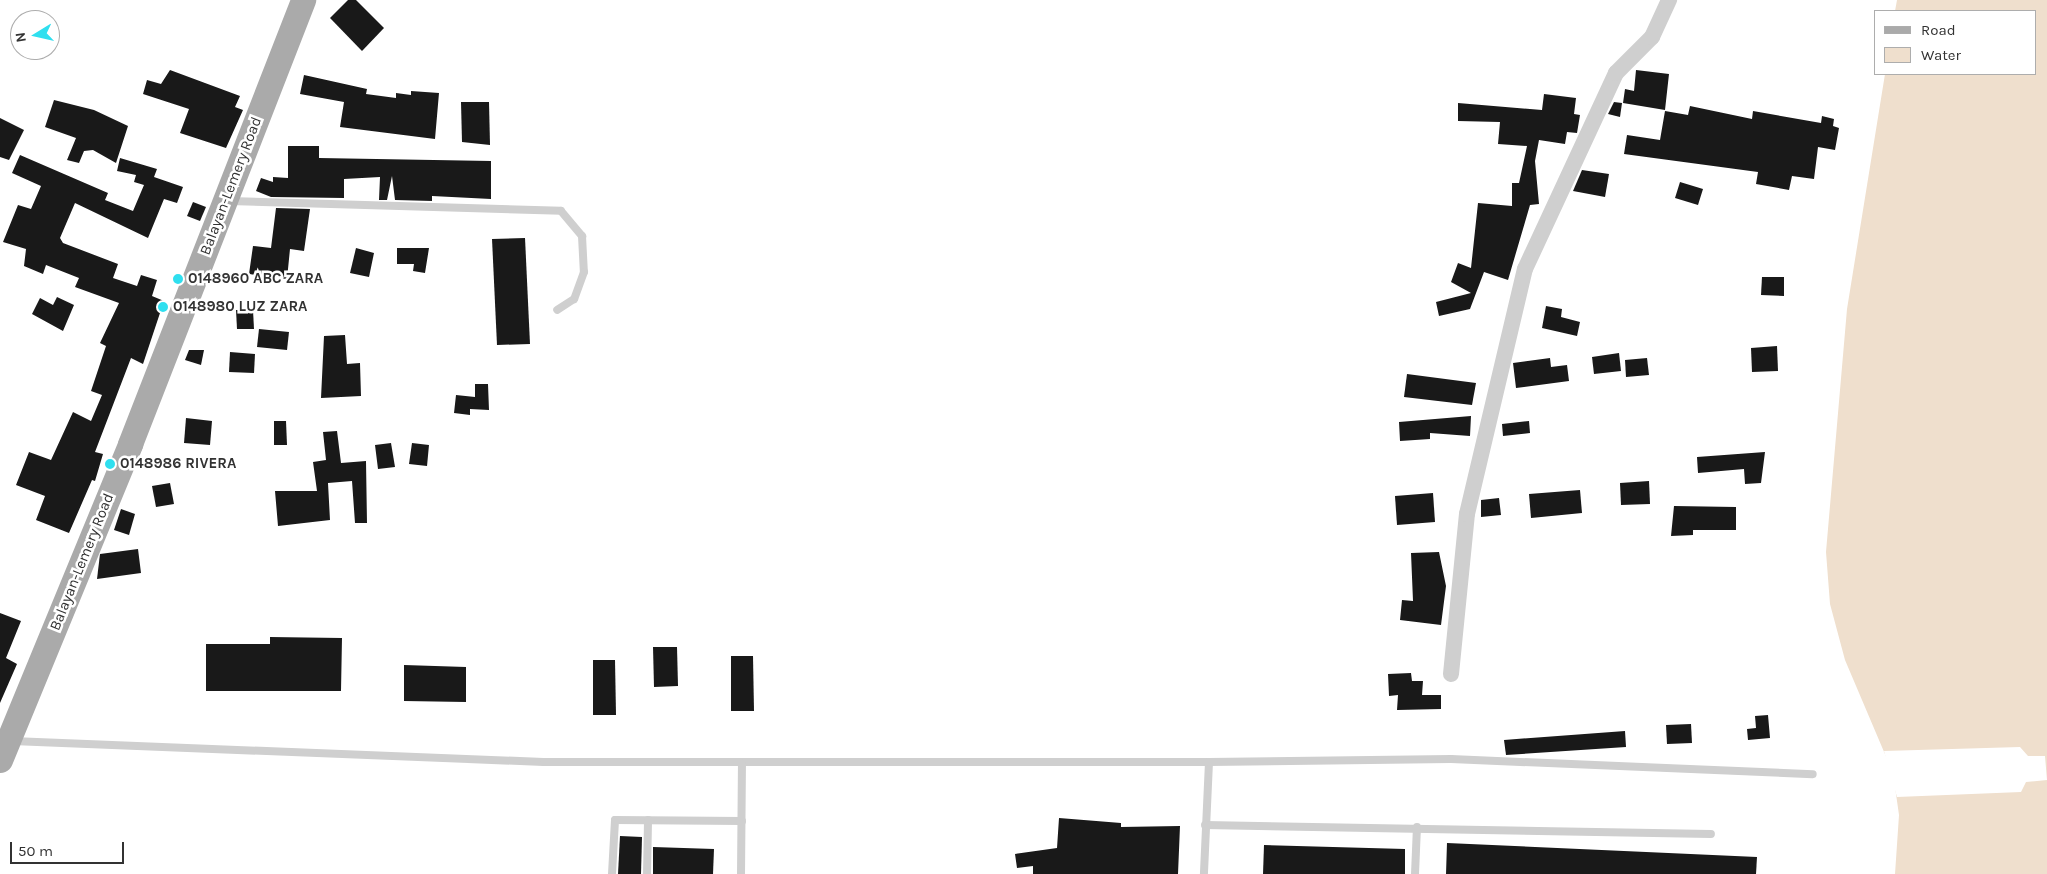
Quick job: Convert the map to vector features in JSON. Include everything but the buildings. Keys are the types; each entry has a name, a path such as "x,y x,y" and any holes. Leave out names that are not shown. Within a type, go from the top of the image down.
{"main road":[{"name":"Balayan-Lemery Road","path":"4,751 225,201 303,0"}],"street":[{"path":"1451,674 1467,514 1525,269 1616,73 1652,37 1669,0"}],"lane":[{"path":"225,201 561,211 582,236 584,272 574,299 557,310"},
{"path":"4,751 544,762 1209,762 1451,759 1812,774"},
{"path":"1204,874 1209,762"},
{"path":"741,874 742,763"},
{"path":"612,874 615,820 742,821"},
{"path":"647,874 648,820"},
{"path":"1205,825 1417,827 1531,834 1711,834"},
{"path":"1415,874 1417,827"}],"water":[{"path":"1897,0 2047,0 2047,874 1895,874 1899,815 1893,773 1845,660 1830,604 1826,552 1847,309 1885,75 2037,75 2037,10 1895,10"}],"pier":[{"path":"2020,747 2028,756 2045,756 2047,780 2026,782 2021,792 1897,797 1884,751"}],"place":[{"name":"0148960 ABC ZARA","path":"178,279"},
{"name":"0148980 LUZ ZARA","path":"163,307"},
{"name":"0148986 RIVERA","path":"110,464"}]}
